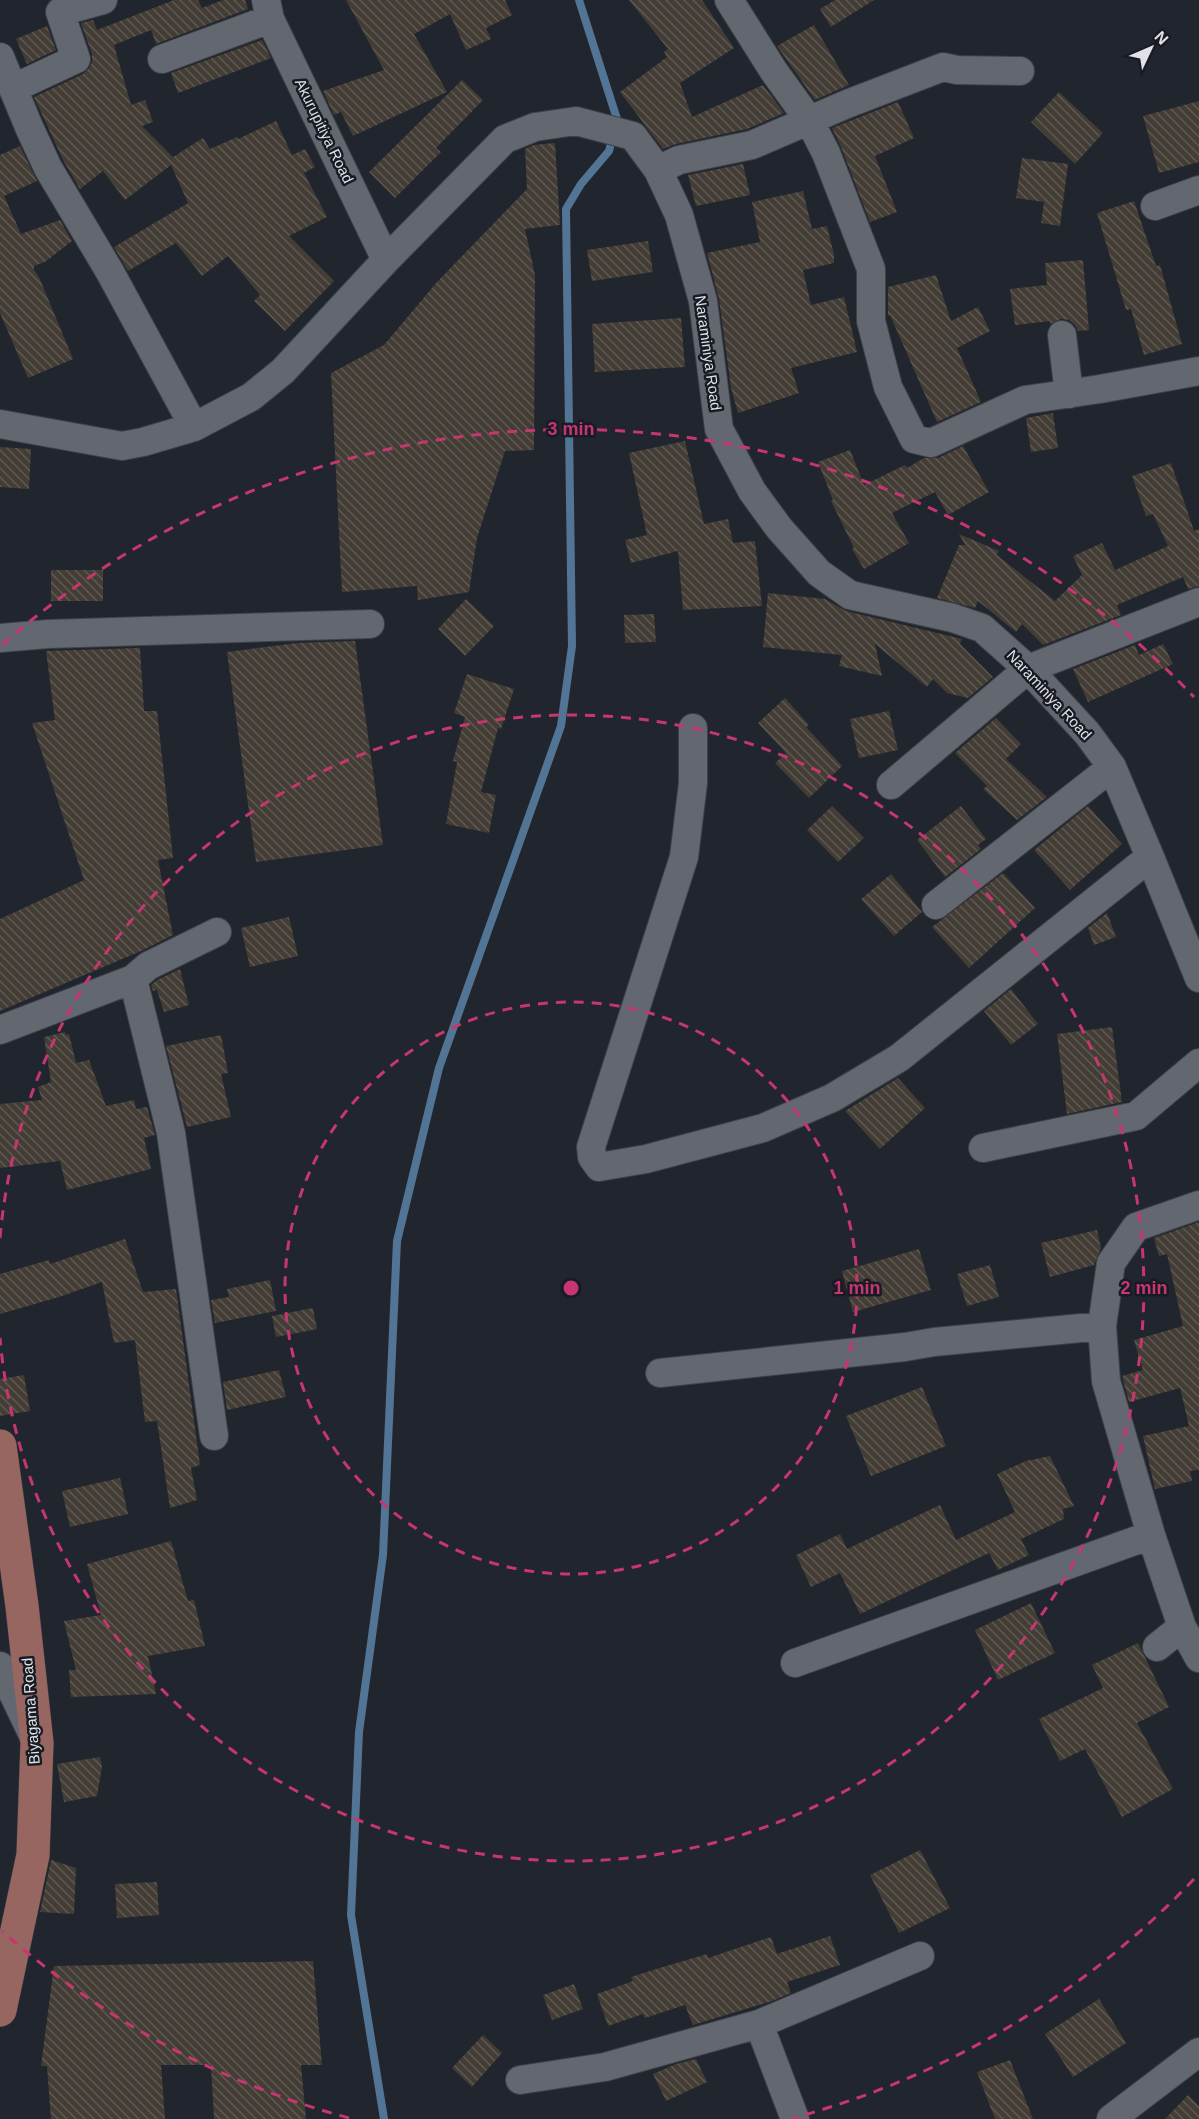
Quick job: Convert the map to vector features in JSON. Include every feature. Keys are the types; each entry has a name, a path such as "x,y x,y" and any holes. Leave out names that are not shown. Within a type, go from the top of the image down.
{"main road":[{"name":"Biyagama Road","path":"0,1446 22,1606 37,1743 33,1855 0,2010"}],"street":[{"path":"14,88 76,59 60,12 103,0"},
{"path":"729,0 767,62 809,120 826,153 871,269 871,321 888,387 914,439 931,443 1025,400 1199,370"},
{"path":"162,59 268,9"},
{"name":"Akurupitiya Road","path":"268,9 386,260"},
{"path":"0,57 28,128 48,168 110,272 194,427"},
{"path":"658,170 679,160 752,145 943,67 957,70 1020,71"},
{"name":"Naraminiya Road","path":"0,424 122,446 194,427 251,397 283,371 386,260 506,139 535,127 576,121 633,136 658,170 679,215 703,301 719,429 752,491 819,573 850,595 952,618 982,628 1028,669 1087,733 1112,768 1199,978"},
{"path":"1155,206 1199,190"},
{"path":"1062,335 1069,394"},
{"path":"891,785 1028,669 1199,602"},
{"path":"0,638 48,634 370,624"},
{"path":"693,728 693,783 684,857 591,1147 592,1157 599,1167 646,1159 763,1128 832,1098 899,1058 1150,857"},
{"path":"936,905 1112,768"},
{"path":"0,1030 133,980 148,966 217,932"},
{"path":"133,980 171,1133 214,1436"},
{"path":"983,1148 1136,1116 1199,1063"},
{"path":"1199,1204 1136,1227 1111,1263 1102,1326 1106,1381 1150,1535 1182,1627 1199,1658"},
{"path":"660,1373 934,1342 1102,1326"},
{"path":"795,1663 1150,1535"},
{"path":"1157,1647 1182,1627"},
{"path":"0,1666 37,1743"},
{"path":"520,2080 605,2067 759,2024 920,1956"},
{"path":"759,2024 795,2119"},
{"path":"1111,2119 1199,2052"}],"building":[{"path":"174,0 198,0 202,8 223,0 245,0 248,9 156,44 151,30 114,45 131,105 145,100 153,122 142,126 173,157 203,138 210,149 276,121 292,155 305,149 315,167 304,173 327,217 289,236 334,281 285,331 254,301 260,295 228,256 202,276 176,243 128,271 114,247 188,203 171,165 125,200 103,171 80,189 63,160 34,97 83,74 89,68 92,54 81,23 93,20 97,30"},
{"path":"346,0 505,0 512,15 486,28 491,39 466,50 450,14 414,34 447,92 353,136 341,112 334,115 323,91 384,70"},
{"path":"629,0 702,0 734,48 680,83 692,117 763,85 784,113 747,129 676,144 663,149 620,92 667,57 664,52 668,49"},
{"path":"835,0 874,0 831,27 820,9"},
{"path":"814,25 849,85 815,100 777,46"},
{"path":"47,26 56,50 27,64 16,39"},
{"path":"262,40 271,58 178,93 171,73"},
{"path":"462,80 483,100 436,148 441,152 395,198 369,172"},
{"path":"1059,92 1103,133 1075,164 1031,122"},
{"path":"1199,101 1199,162 1159,173 1143,116"},
{"path":"898,102 914,138 875,156 897,212 870,222 832,128"},
{"path":"555,143 560,225 525,229 535,275 534,450 505,451 477,538 469,592 418,600 417,586 342,592 331,373 384,345 437,282 527,189 525,149 534,145"},
{"path":"20,146 37,181 4,196 21,234 60,220 72,241 45,262 34,266 34,270 73,359 28,378 0,313 0,155"},
{"path":"1022,158 1068,164 1060,226 1041,223 1044,202 1016,198"},
{"path":"743,164 750,195 696,206 688,175"},
{"path":"803,191 812,229 827,226 834,255 834,263 803,270 811,305 844,297 857,352 791,368 799,393 738,413 731,388 719,299 707,253 760,242 752,202"},
{"path":"1134,201 1156,266 1160,265 1182,344 1144,355 1131,309 1126,310 1097,213"},
{"path":"648,241 653,272 592,281 587,250"},
{"path":"1083,260 1089,330 1078,331 1069,320 1061,319 1050,324 1050,321 1015,325 1010,289 1047,285 1045,263"},
{"path":"936,275 951,321 978,307 990,331 957,348 981,402 937,422 890,315 888,316 888,287"},
{"path":"681,318 685,367 595,372 592,324"},
{"path":"1053,413 1058,448 1031,452 1026,418"},
{"path":"685,441 704,524 728,519 733,543 755,541 762,606 683,610 678,551 631,563 625,540 647,535 629,453"},
{"path":"963,446 989,492 948,515 935,492 892,513 909,543 864,569 852,549 854,548 831,501 833,500 818,462 850,450 864,485 905,465 907,468 924,458 938,458"},
{"path":"0,447 31,449 29,489 0,487"},
{"path":"1171,463 1194,531 1199,529 1199,586 1188,589 1183,577 1117,605 1121,615 1043,645 1022,624 1016,632 978,601 975,608 937,598 959,545 965,545 959,534 999,551 997,555 1055,601 1082,575 1073,556 1102,543 1115,570 1168,546 1153,514 1146,516 1132,476"},
{"path":"51,570 103,570 103,601 51,601"},
{"path":"768,593 825,599 846,611 962,639 960,644 993,677 968,698 947,693 933,679 927,687 875,644 882,676 839,666 842,655 763,647"},
{"path":"466,599 494,626 465,656 438,629"},
{"path":"654,614 656,642 625,643 624,615"},
{"path":"355,641 383,845 256,862 227,652 297,643"},
{"path":"1163,644 1173,664 1088,702 1073,669 1135,645 1139,655"},
{"path":"140,648 144,711 157,711 173,858 158,860 173,935 0,1011 0,919 84,880 32,723 55,720 46,651"},
{"path":"467,674 514,689 501,729 498,728 481,792 496,795 489,833 446,824 457,762 453,761 465,717 454,713"},
{"path":"785,698 809,725 806,727 842,766 809,798 775,763 786,753 758,723"},
{"path":"889,711 898,750 859,758 850,719"},
{"path":"996,718 1021,744 1006,759 1047,797 1017,820 983,789 987,786 955,753"},
{"path":"832,806 864,838 838,862 807,830"},
{"path":"961,806 986,839 978,845 981,849 945,877 917,840"},
{"path":"1088,806 1122,844 1070,890 1034,850"},
{"path":"1003,873 1035,908 969,968 932,927"},
{"path":"891,874 922,912 894,936 861,899"},
{"path":"1107,913 1116,937 1094,945 1088,928"},
{"path":"289,917 298,956 250,967 241,928"},
{"path":"180,969 189,1005 164,1012 157,990 153,991 151,985"},
{"path":"1011,989 1038,1024 1011,1045 984,1011"},
{"path":"1112,1027 1122,1102 1067,1114 1057,1034"},
{"path":"65,1032 66,1035 69,1034 76,1063 89,1060 106,1106 134,1100 136,1109 147,1107 155,1135 144,1138 151,1169 67,1190 60,1161 0,1168 0,1104 42,1100 38,1087 51,1082 44,1037"},
{"path":"221,1035 228,1073 221,1074 231,1117 187,1127 166,1046"},
{"path":"898,1078 925,1108 880,1149 845,1111"},
{"path":"1199,1222 1199,1470 1190,1471 1192,1481 1155,1489 1143,1436 1189,1426 1180,1388 1129,1402 1122,1376 1143,1370 1134,1340 1183,1326 1167,1254 1159,1256 1154,1238"},
{"path":"1097,1230 1101,1248 1094,1265 1050,1277 1041,1243"},
{"path":"125,1239 143,1292 176,1289 200,1465 191,1468 197,1500 170,1508 157,1421 145,1422 135,1340 114,1343 102,1282 0,1314 0,1274 49,1260 50,1264"},
{"path":"919,1249 931,1290 853,1312 842,1271"},
{"path":"990,1265 999,1297 967,1306 957,1274"},
{"path":"270,1280 276,1311 215,1323 211,1300 229,1297 227,1289"},
{"path":"313,1308 317,1329 276,1337 272,1316"},
{"path":"279,1370 286,1397 227,1410 223,1382"},
{"path":"24,1375 30,1411 0,1416 0,1379"},
{"path":"922,1387 946,1446 871,1476 846,1416"},
{"path":"1050,1456 1074,1506 1063,1509 1064,1519 1021,1539 1029,1555 998,1570 989,1553 860,1614 840,1573 811,1587 796,1555 840,1534 847,1549 940,1505 956,1540 1015,1512 997,1474 1026,1461"},
{"path":"120,1478 128,1514 70,1527 62,1491"},
{"path":"171,1541 188,1601 194,1600 205,1646 148,1656 156,1694 71,1697 69,1670 76,1670 64,1621 101,1615 87,1564"},
{"path":"1031,1603 1055,1653 998,1680 975,1630"},
{"path":"1138,1643 1169,1707 1137,1723 1173,1789 1122,1817 1085,1749 1060,1761 1039,1719 1103,1688 1092,1665"},
{"path":"100,1757 102,1767 97,1796 64,1802 57,1764"},
{"path":"920,1850 950,1908 899,1933 870,1875"},
{"path":"51,1860 76,1868 74,1914 40,1912"},
{"path":"157,1882 159,1915 117,1918 115,1884"},
{"path":"830,1936 840,1965 787,1982 791,1993 772,2001 693,2025 685,2005 645,2018 643,2014 608,2026 597,1994 633,1981 631,1977 707,1954 708,1958 771,1937 777,1954"},
{"path":"313,1961 322,2065 301,2065 306,2119 214,2119 211,2065 161,2065 165,2119 51,2119 47,2066 41,2066 54,1966"},
{"path":"574,1984 583,2009 552,2020 543,1995"},
{"path":"1099,1999 1126,2043 1073,2077 1045,2034"},
{"path":"483,2035 502,2053 472,2087 452,2068"},
{"path":"696,2059 707,2082 666,2101 653,2074 676,2064"},
{"path":"1010,2060 1033,2119 995,2119 977,2072"},
{"path":"1188,2095 1199,2106 1199,2119 1165,2119"}],"waterway":[{"path":"579,0 617,119 615,124"},
{"path":"384,2119 351,1915 359,1732 383,1555 397,1241 439,1068 561,726 572,646 566,209 581,184 609,151 613,136"}]}
